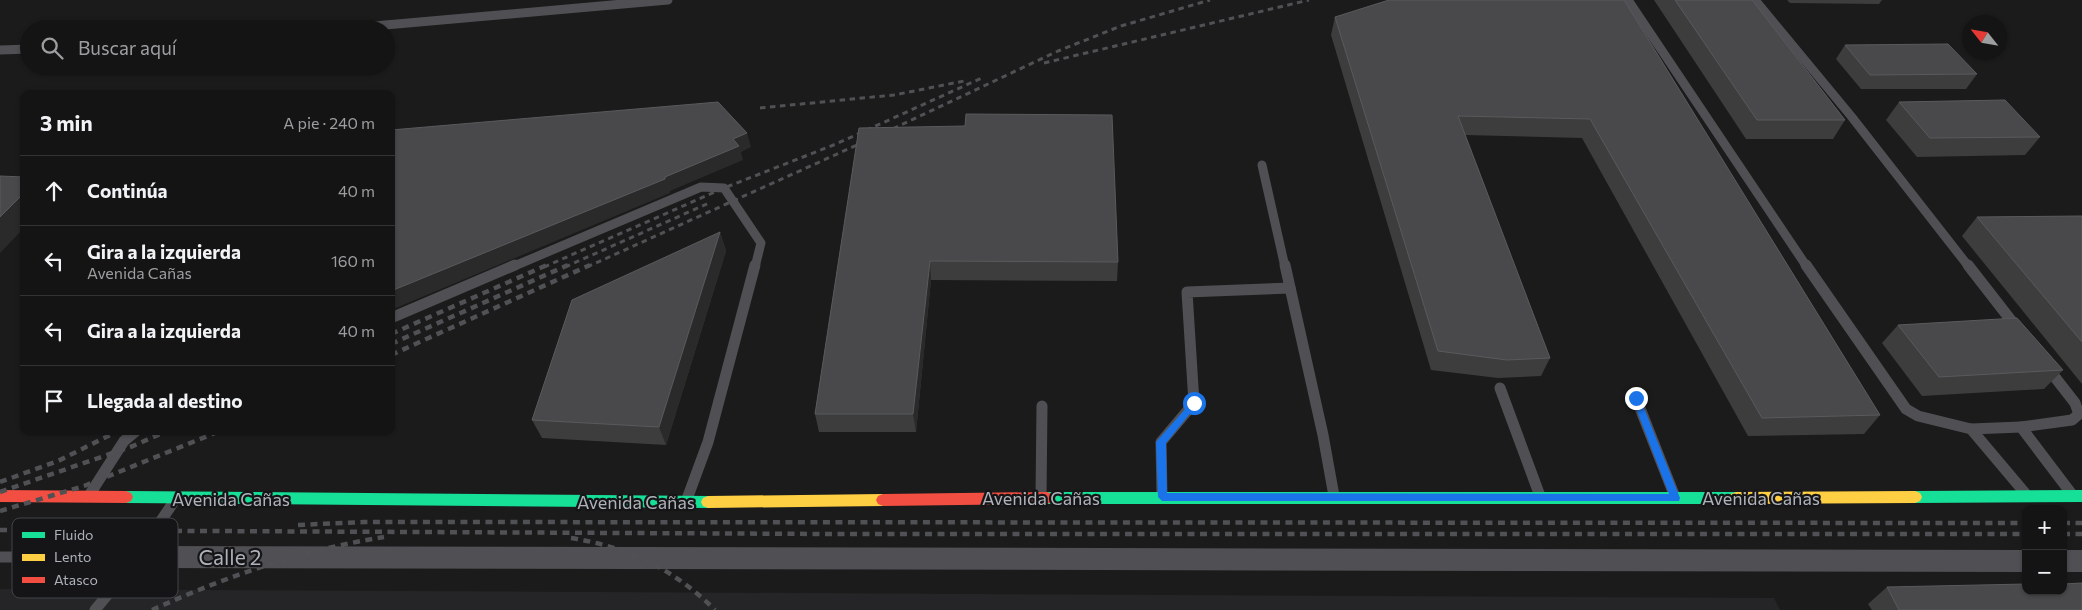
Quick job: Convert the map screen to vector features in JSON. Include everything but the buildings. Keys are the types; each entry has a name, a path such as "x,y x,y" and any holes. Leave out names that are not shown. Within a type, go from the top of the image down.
{"street":[{"name":"Avenida Cañas","path":"0,496 686,502 1162,497 1542,499 2078,496"},
{"name":"Calle 2","path":"178,557 2022,561"},
{"path":"2067,561 2082,561"}],"lane":[{"path":"395,24 668,0"},
{"path":"1628,0 1906,409 1918,416 1970,429 2022,427 2072,420 2079,414 2075,403 2038,356"},
{"path":"1755,0 1851,116 2020,333"},
{"path":"0,50 20,49"},
{"path":"1262,165 1323,435 1334,497"},
{"path":"395,316 701,187 724,188 761,243 708,442 686,502"},
{"path":"1162,497 1161,442 1194,403 1187,292 1290,288"},
{"path":"1500,388 1542,499"},
{"path":"1636,398 1676,498"},
{"path":"1041,498 1042,406"},
{"path":"2022,427 2078,496"},
{"path":"1970,429 2028,496"},
{"path":"88,497 124,440 131,435"},
{"path":"164,518 176,499"},
{"path":"94,610 106,598"}],"shaded area":[{"path":"0,589 12,589 12,598 178,598 178,590 1774,598 1780,610 0,610"}],"railway":[{"path":"884,133 1058,51 1121,26 1210,0"},
{"path":"1044,63 1309,0"},
{"path":"544,267 724,188 836,144 984,77"},
{"path":"760,108 894,95 964,81"},
{"path":"587,267 868,140"},
{"path":"565,267 709,203"},
{"path":"395,332 547,265"},
{"path":"395,342 568,265"},
{"path":"395,353 590,265"},
{"path":"0,482 58,461 110,435"},
{"path":"0,492 133,446 158,435"},
{"path":"0,511 84,486 210,435"},
{"path":"298,525 364,522 2022,523"},
{"path":"2067,523 2082,523"},
{"path":"0,530 12,530"},
{"path":"178,531 830,534 2022,534"},
{"path":"2067,534 2082,534"},
{"path":"152,610 237,575 324,549 384,537"},
{"path":"571,538 612,547 649,562 683,583 715,610"}],"traffic: fast":[{"path":"1915,497 2082,496"},
{"path":"126,497 708,502"},
{"path":"1047,498 1736,498"}],"traffic: slow":[{"path":"1736,498 1915,497"},
{"path":"708,502 883,500"}],"traffic: jam":[{"path":"0,496 126,497"},
{"path":"883,500 1047,498"}],"route":[{"path":"1194,403 1161,442 1162,497 1676,498 1636,398"}]}
